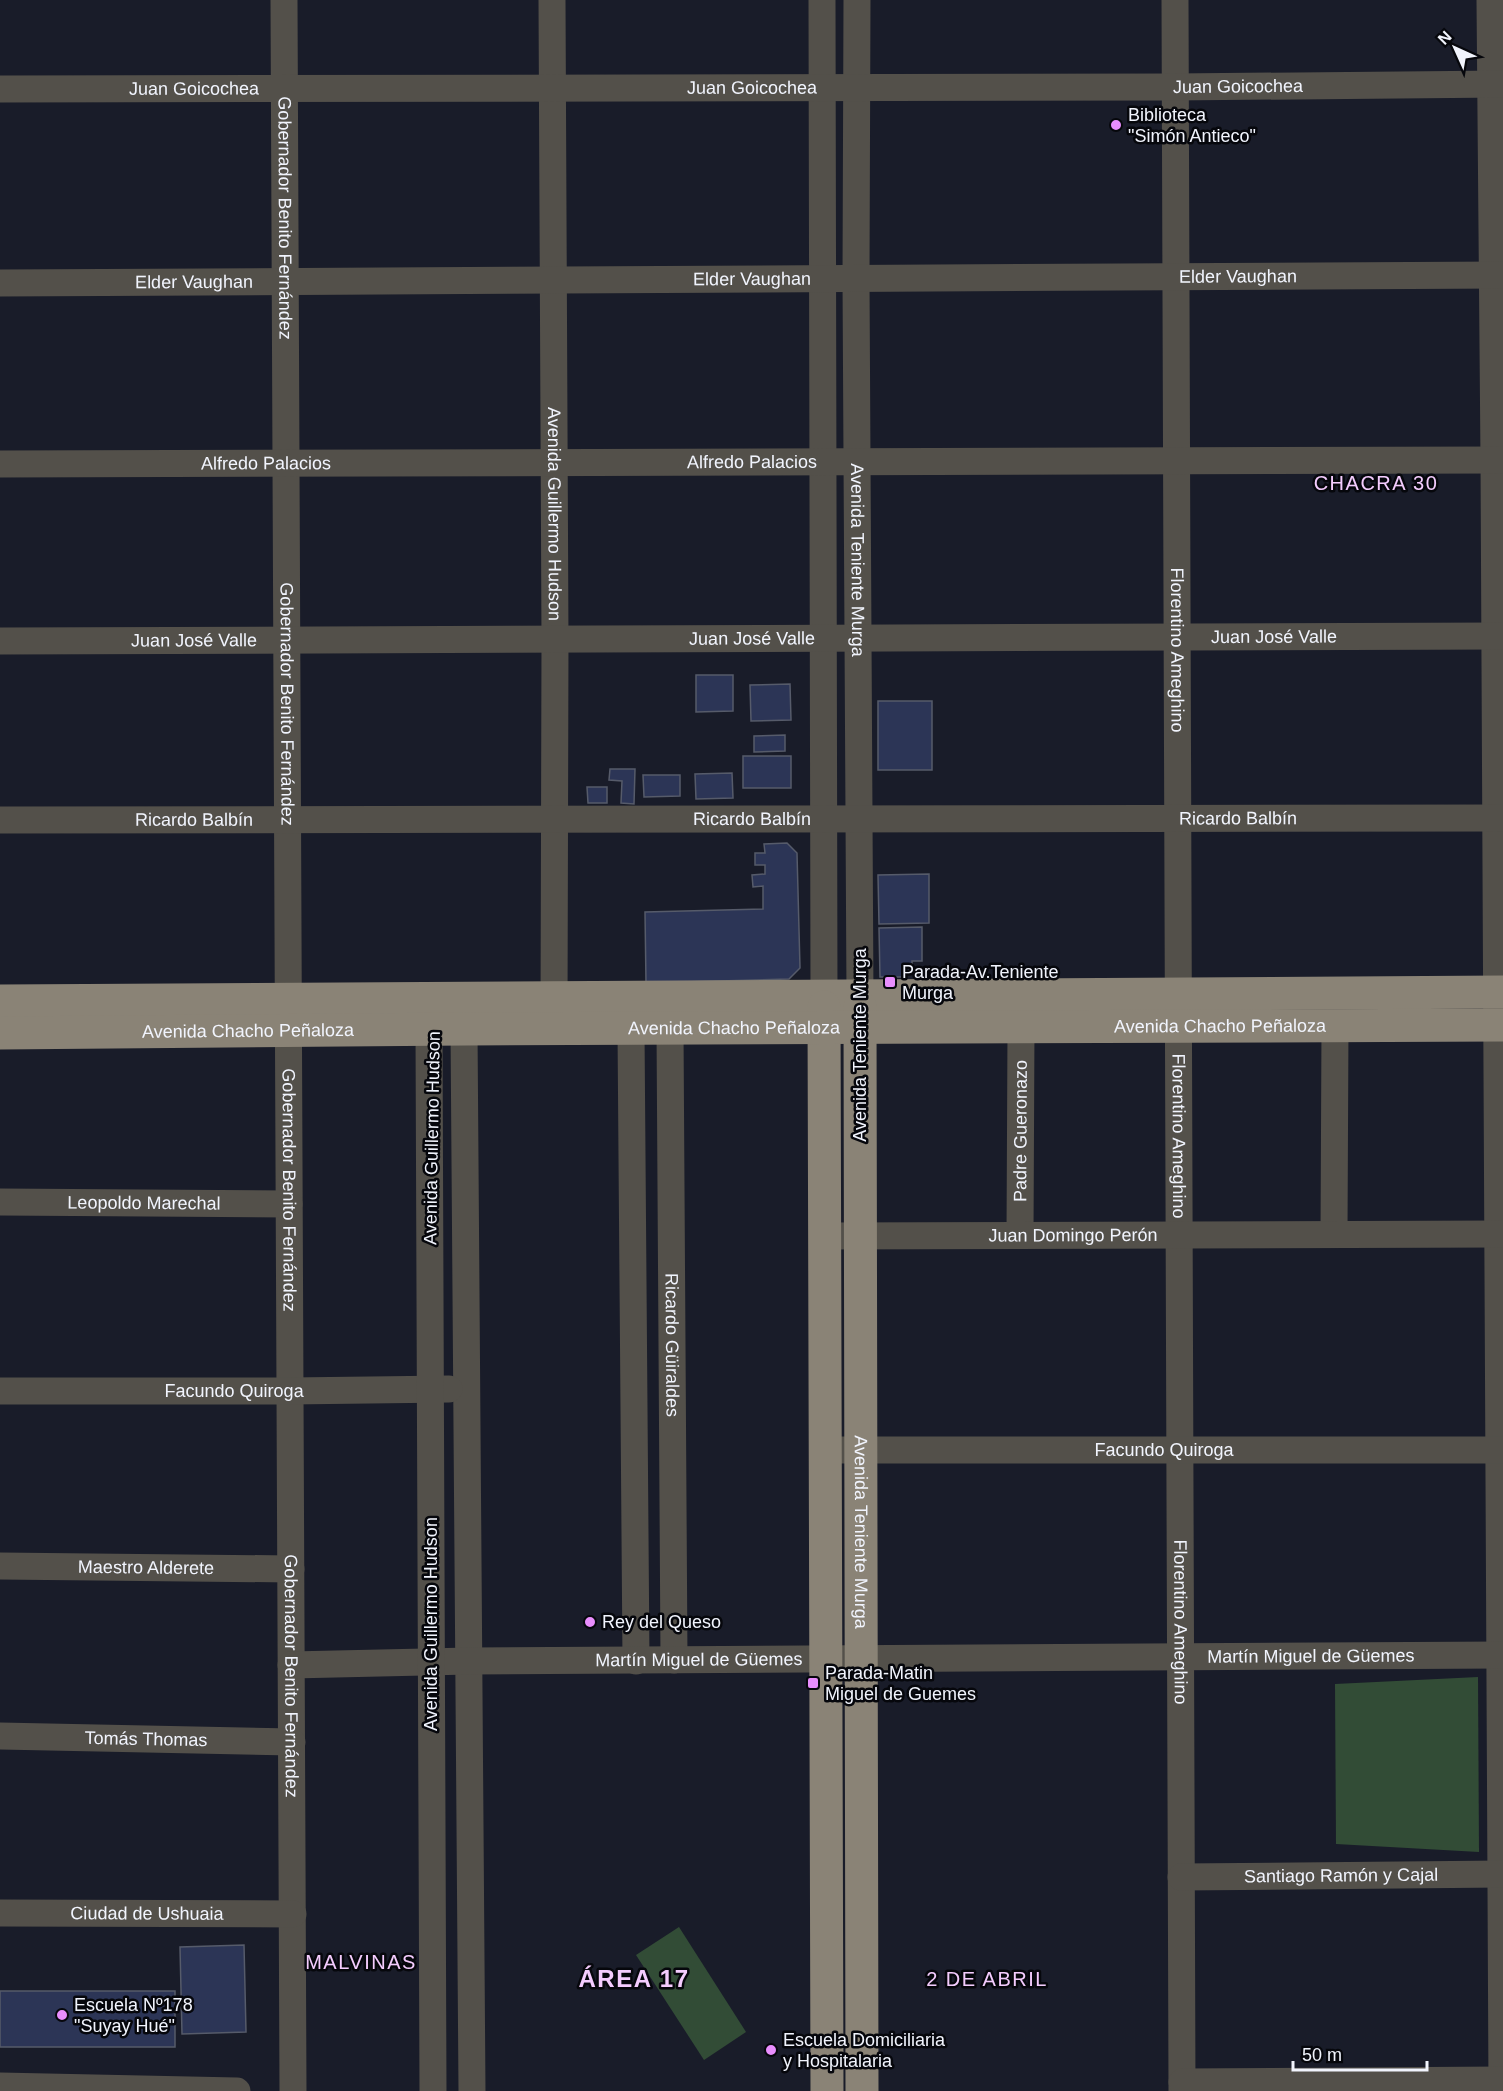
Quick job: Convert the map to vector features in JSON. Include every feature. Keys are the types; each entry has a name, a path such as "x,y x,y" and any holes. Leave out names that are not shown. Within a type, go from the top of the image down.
{"main road":[{"name":"Avenida Chacho Peñaloza","path":"0,1001 1500,992"},
{"name":"Avenida Teniente Murga","path":"824,996 827,2091"},
{"name":"Avenida Teniente Murga","path":"860,996 862,2091"},
{"name":"Avenida Chacho Peñaloza","path":"0,1033 1500,1025"}],"street":[{"name":"Gobernador Benito Fernández","path":"284,0 293,2091"},
{"name":"Avenida Guillermo Hudson","path":"552,0 555,463 554,1030"},
{"name":"Avenida Teniente Murga","path":"822,0 824,996"},
{"name":"Avenida Teniente Murga","path":"857,0 856,279 860,996"},
{"name":"Florentino Ameghino","path":"1175,0 1182,2087"},
{"path":"1182,2087 1502,2084 1496,84 1490,0"},
{"name":"Juan Goicochea","path":"0,89 1175,87 1496,84"},
{"name":"Elder Vaughan","path":"0,283 1497,275"},
{"name":"Alfredo Palacios","path":"0,464 1498,460"},
{"name":"Juan José Valle","path":"0,641 1499,636"},
{"name":"Ricardo Balbín","path":"0,820 1499,818"},
{"name":"Avenida Guillermo Hudson","path":"446,998 464,1029 472,2091"},
{"name":"Avenida Guillermo Hudson","path":"433,2091 429,1031 446,998"},
{"path":"1334,1234 1335,1026"},
{"name":"Padre Gueronazo","path":"1020,1235 1021,1028"},
{"name":"Ricardo Güiraldes","path":"670,1029 674,1660"},
{"path":"631,1030 636,1660"},
{"name":"Leopoldo Marechal","path":"0,1202 290,1204"},
{"path":"632,1225 671,1225"},
{"name":"Juan Domingo Perón","path":"824,1236 1500,1233"},
{"path":"634,1388 672,1387"},
{"name":"Facundo Quiroga","path":"0,1391 290,1391 467,1388"},
{"name":"Facundo Quiroga","path":"825,1450 1501,1450"},
{"name":"Maestro Alderete","path":"0,1566 291,1569"},
{"name":"Martín Miguel de Güemes","path":"291,1665 636,1660 1501,1655"},
{"name":"Tomás Thomas","path":"0,1736 292,1742"},
{"name":"Santiago Ramón y Cajal","path":"1181,1877 1502,1874"},
{"name":"Ciudad de Ushuaia","path":"0,1913 293,1914"},
{"path":"0,2086 237,2091"},
{"path":"844,2091 862,2091"}],"green space":[{"path":"1478,1677 1479,1852 1336,1844 1335,1684"},
{"path":"679,1927 746,2032 704,2060 636,1955"}],"building":[{"path":"696,675 733,675 733,711 696,712"},
{"path":"790,684 791,720 751,721 750,685"},
{"path":"878,701 932,701 932,770 878,770"},
{"path":"785,735 785,751 754,752 754,736"},
{"path":"743,756 791,756 791,788 743,788"},
{"path":"610,769 635,769 634,804 621,803 622,781 609,780"},
{"path":"732,773 733,798 696,799 695,774"},
{"path":"643,775 680,775 680,796 644,797"},
{"path":"587,787 607,787 607,803 588,803"},
{"path":"787,843 797,853 800,968 789,979 646,983 645,912 763,909 763,886 753,887 752,875 765,874 765,865 755,865 755,853 765,853 764,844"},
{"path":"929,874 929,923 879,924 878,875"},
{"path":"922,927 922,961 912,961 912,970 904,970 904,977 880,977 879,928"},
{"path":"244,1945 246,2032 182,2034 180,1947"},
{"path":"0,1991 175,1991 175,2047 0,2047"}],"place":[{"name":"Biblioteca \"Simón Antieco\"","path":"1116,125"},
{"name":"Parada-Av.Teniente Murga","path":"890,982"},
{"name":"Rey del Queso","path":"590,1622"},
{"name":"Parada-Matin Miguel de Guemes","path":"813,1683"},
{"name":"Escuela Nº178 \"Suyay Hué\"","path":"62,2015"},
{"name":"Escuela Domiciliaria y Hospitalaria","path":"771,2050"}],"district":[{"name":"CHACRA 30","path":"1376,483"},
{"name":"MALVINAS","path":"361,1962"},
{"name":"ÁREA 17","path":"634,1979"},
{"name":"2 DE ABRIL","path":"987,1979"}]}
